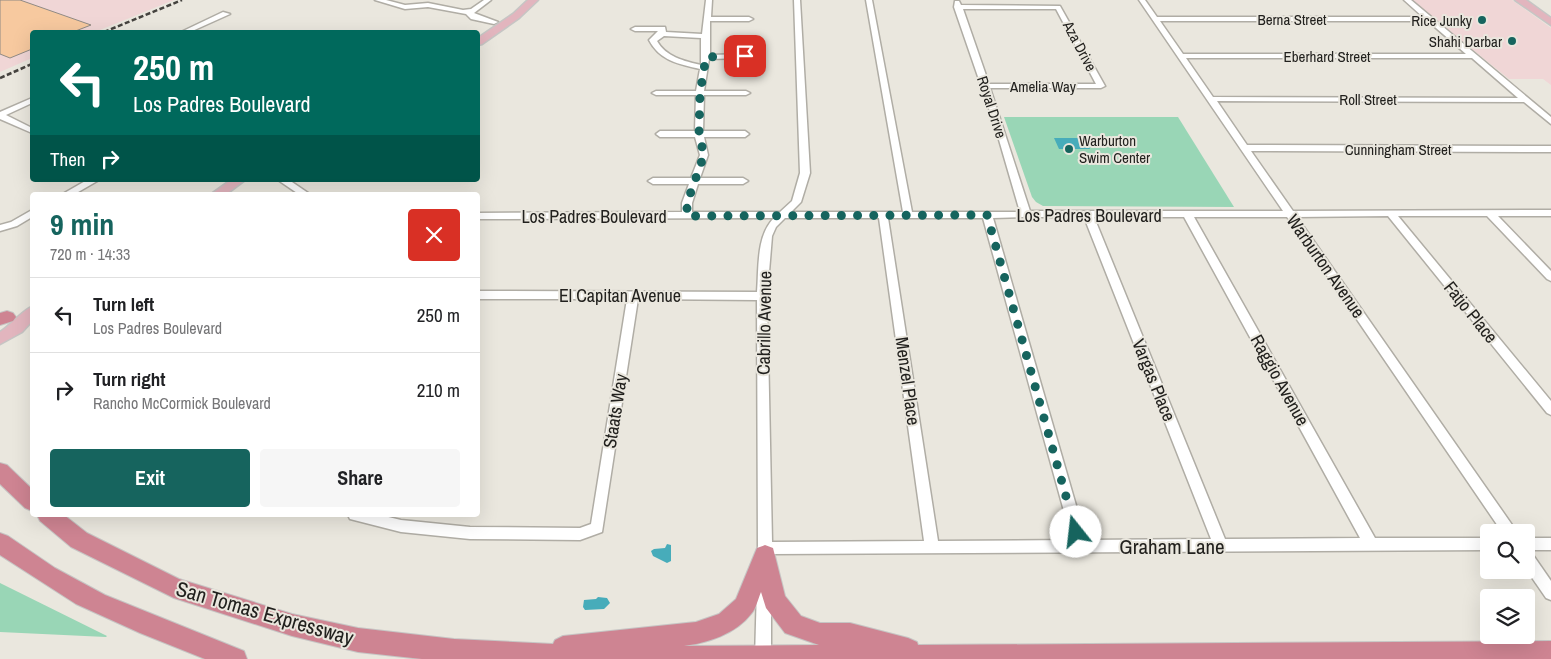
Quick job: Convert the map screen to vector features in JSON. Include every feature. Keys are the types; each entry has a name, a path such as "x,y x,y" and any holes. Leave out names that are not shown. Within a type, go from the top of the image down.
{"highway":[{"path":"0,471 30,500"},
{"name":"San Tomas Expressway","path":"50,517 79,540 174,588 283,622 358,640 454,651 614,658 1551,653"},
{"path":"0,543 44,573 96,602 145,624 235,659"},
{"path":"502,654 696,633 713,628 727,622 744,606 765,551"},
{"path":"765,551 774,600 793,625 820,634 850,634 927,656"}],"main road":[{"path":"480,41 516,16 533,0"},
{"path":"1520,0 1551,22"},
{"path":"1536,0 1551,11"},
{"path":"221,192 236,182"},
{"path":"2,319 30,308"},
{"path":"0,339 17,328 30,314"}],"street":[{"path":"378,0 404,7 430,2 468,12 474,17 494,22"},
{"path":"468,12 473,11 488,0"},
{"path":"687,216 687,203 704,155 699,134 700,93 706,57 705,36 708,0"},
{"name":"Cabrillo Avenue","path":"763,658 765,551 762,296 768,236 772,226 796,202 805,173 797,0"},
{"path":"869,0 908,215"},
{"name":"Warburton Avenue","path":"1142,0 1504,524"},
{"path":"1407,0 1551,121"},
{"name":"Aza Drive","path":"957,4 1058,7 1101,86"},
{"name":"Royal Drive","path":"957,4 986,86 1026,215"},
{"path":"192,30 226,14"},
{"path":"707,19 749,19"},
{"name":"Berna Street","path":"1155,19 1430,19"},
{"path":"635,29 662,29 662,34"},
{"path":"704,68 680,62 664,54 655,47 653,40 662,34 705,36"},
{"path":"706,57 745,56"},
{"name":"Eberhard Street","path":"1180,56 1473,56"},
{"name":"Amelia Way","path":"986,86 1101,86"},
{"path":"656,93 746,93"},
{"name":"Roll Street","path":"1210,99 1526,100"},
{"path":"0,116 30,101"},
{"path":"0,116 30,130"},
{"path":"660,134 745,134"},
{"name":"Cunningham Street","path":"1244,148 1551,149"},
{"path":"654,181 743,181"},
{"path":"72,192 90,182"},
{"path":"286,182 301,192"},
{"path":"1489,213 1551,277"},
{"name":"Los Padres Boulevard","path":"480,216 1551,213"},
{"name":"Vargas Place","path":"1088,214 1221,546"},
{"name":"Fatjo Place","path":"1391,214 1551,410"},
{"path":"0,228 14,224 30,215"},
{"name":"Menzel Place","path":"882,215 932,548"},
{"path":"987,215 1080,547"},
{"name":"Raggio Avenue","path":"1188,215 1372,546"},
{"name":"El Capitan Avenue","path":"480,295 762,296"},
{"name":"Staats Way","path":"363,517 401,526 470,533 580,534 597,528 633,295"},
{"name":"Graham Lane","path":"765,551 1480,544"},
{"path":"1535,544 1551,544"},
{"path":"1535,569 1551,593"}],"shaded area":[{"path":"0,0 174,0 100,30 30,30 30,59 0,72"},
{"path":"1411,0 1512,0 1551,28 1551,85 1543,79 1509,79"}],"green space":[{"path":"1004,117 1178,117 1234,207 1043,206 1032,197"},
{"path":"0,583 107,636 0,632"}],"water":[{"path":"1054,138 1085,138 1090,149 1059,149"},
{"path":"667,544 671,545 671,561 667,563 653,556 651,551 665,548"},
{"path":"598,597 607,598 610,603 604,609 585,610 583,607 584,600 596,599"}],"building":[{"path":"0,0 20,0 91,25 78,30 30,30 30,50 10,58 0,54"}],"railway":[{"path":"109,30 182,0"},
{"path":"0,78 30,65"}],"place":[{"name":"Rice Junky","path":"1482,20"},
{"name":"Shahi Darbar","path":"1512,41"},
{"name":"Warburton Swim Center","path":"1069,149"}],"route":[{"path":"745,56 706,57 700,93 699,134 704,155 687,203 687,216 987,215 1076,532"}]}
